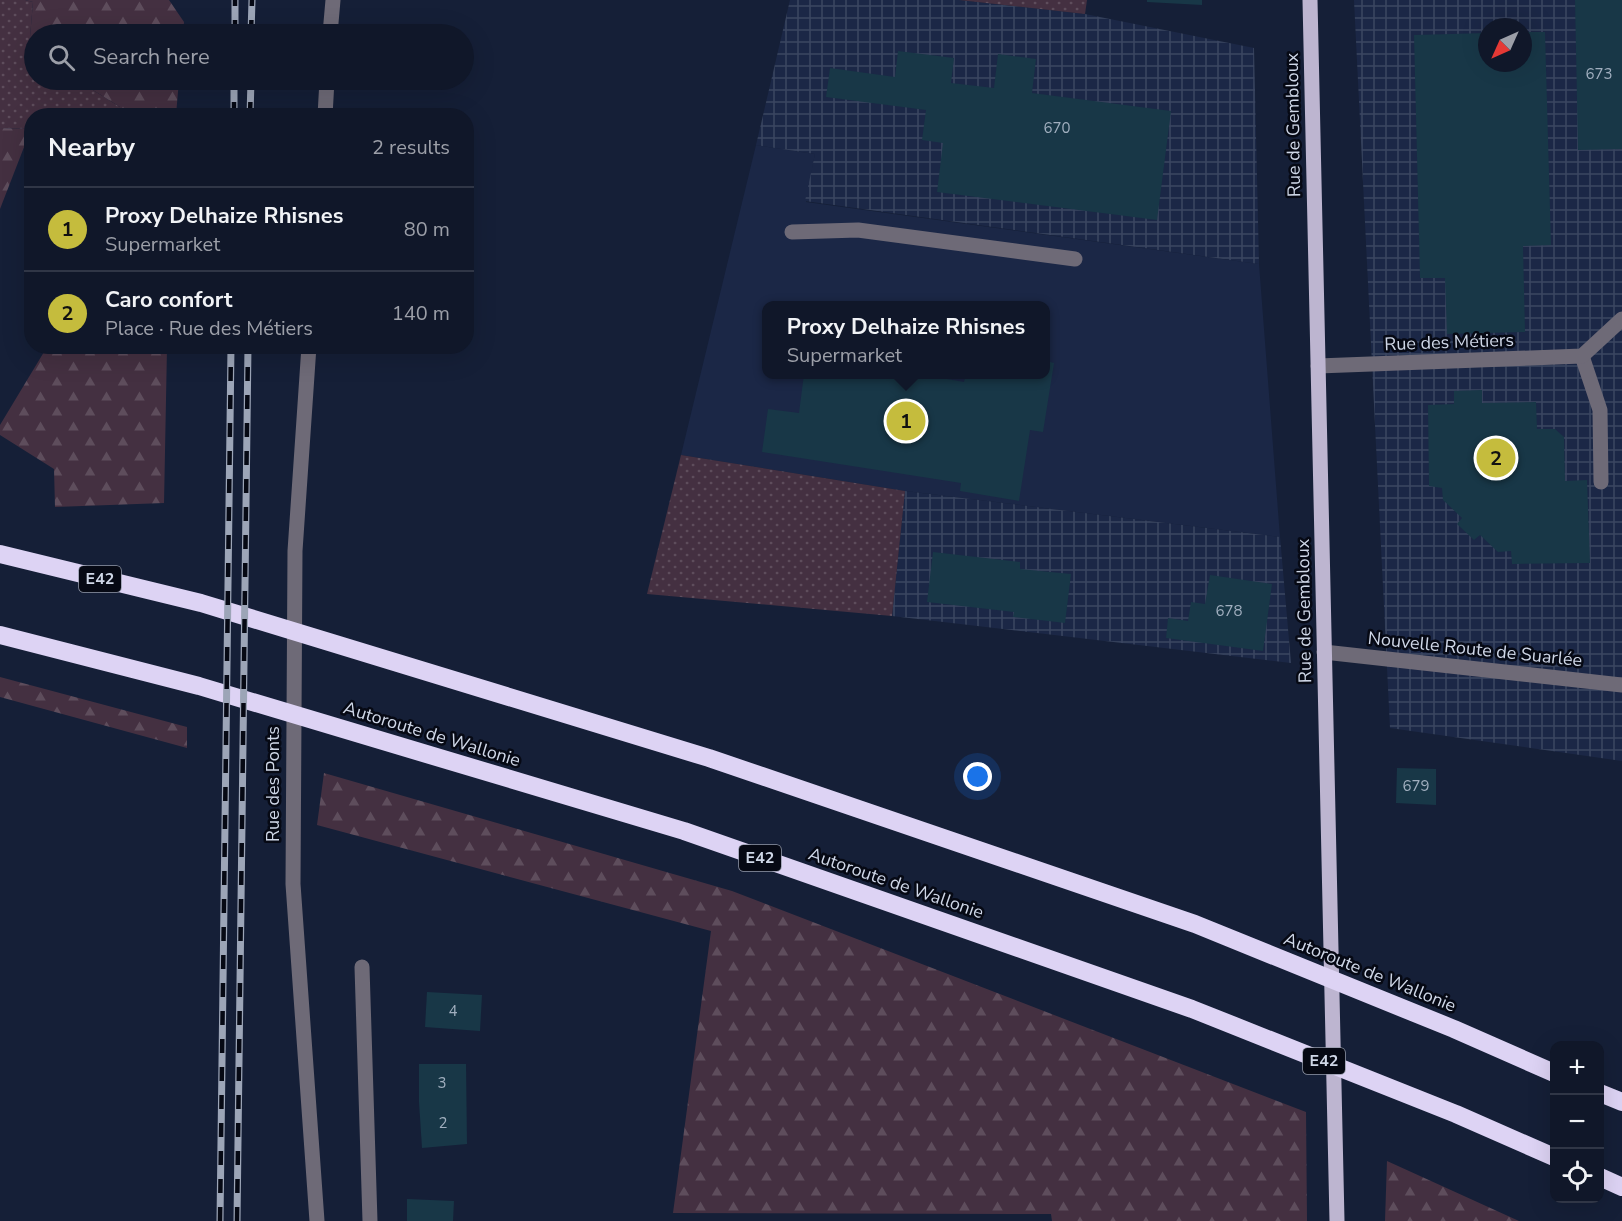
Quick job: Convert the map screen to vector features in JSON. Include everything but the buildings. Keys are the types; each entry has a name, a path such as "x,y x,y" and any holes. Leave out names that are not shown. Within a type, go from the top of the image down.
{"highway":[{"name":"Autoroute de Wallonie","path":"0,554 201,603 709,758 1196,924 1454,1029 1550,1071"},
{"name":"Autoroute de Wallonie","path":"0,634 199,686 684,831 1192,1009 1456,1114 1550,1155"},
{"path":"1604,1094 1622,1102"},
{"path":"1604,1179 1622,1186"}],"main road":[{"name":"Rue de Gembloux","path":"1310,0 1337,1221"}],"street":[{"path":"331,24 333,0"},
{"path":"325,108 326,90"},
{"path":"792,232 858,230 1076,260"},
{"path":"1601,482 1600,410 1582,356 1622,319"},
{"name":"Rue des Ponts","path":"308,354 295,551 293,884 317,1221"},
{"name":"Rue des Métiers","path":"1318,366 1582,356"},
{"name":"Nouvelle Route de Suarlée","path":"1324,652 1622,685"},
{"path":"362,967 370,1221"}],"shaded area":[{"path":"790,0 959,0 1085,14 1254,48 1259,264 805,201 815,154 756,145"},
{"path":"1354,0 1622,0 1622,761 1390,728"},
{"path":"756,145 815,154 806,202 1259,264 1280,537 905,491 681,455"},
{"path":"905,491 1280,537 1291,663 892,616"}],"green space":[{"path":"0,0 25,0 33,2 31,24 24,24 24,90 93,90 120,108 24,108 24,129 0,128"},
{"path":"25,0 169,0 184,24 31,24 33,2"},
{"path":"959,0 1087,0 1085,14"},
{"path":"93,90 178,90 177,108 120,107"},
{"path":"0,128 24,129 24,147 0,209"},
{"path":"43,354 167,354 164,503 55,507 54,469 0,435 0,425"},
{"path":"681,455 905,491 892,616 647,594"},
{"path":"0,677 187,727 187,748 0,697"},
{"path":"324,773 732,891 1306,1112 1307,1221 1052,1221 1051,1214 673,1213 711,931 317,825"},
{"path":"1387,1161 1519,1221 1385,1221"}],"railway":[{"path":"235,0 235,24"},
{"path":"251,24 252,0"},
{"path":"234,90 234,108"},
{"path":"250,108 251,90"},
{"path":"220,1221 231,354"},
{"path":"237,1221 248,354"}],"place":[{"name":"Proxy Delhaize Rhisnes","path":"906,421"},
{"name":"Caro confort","path":"1496,458"}]}
